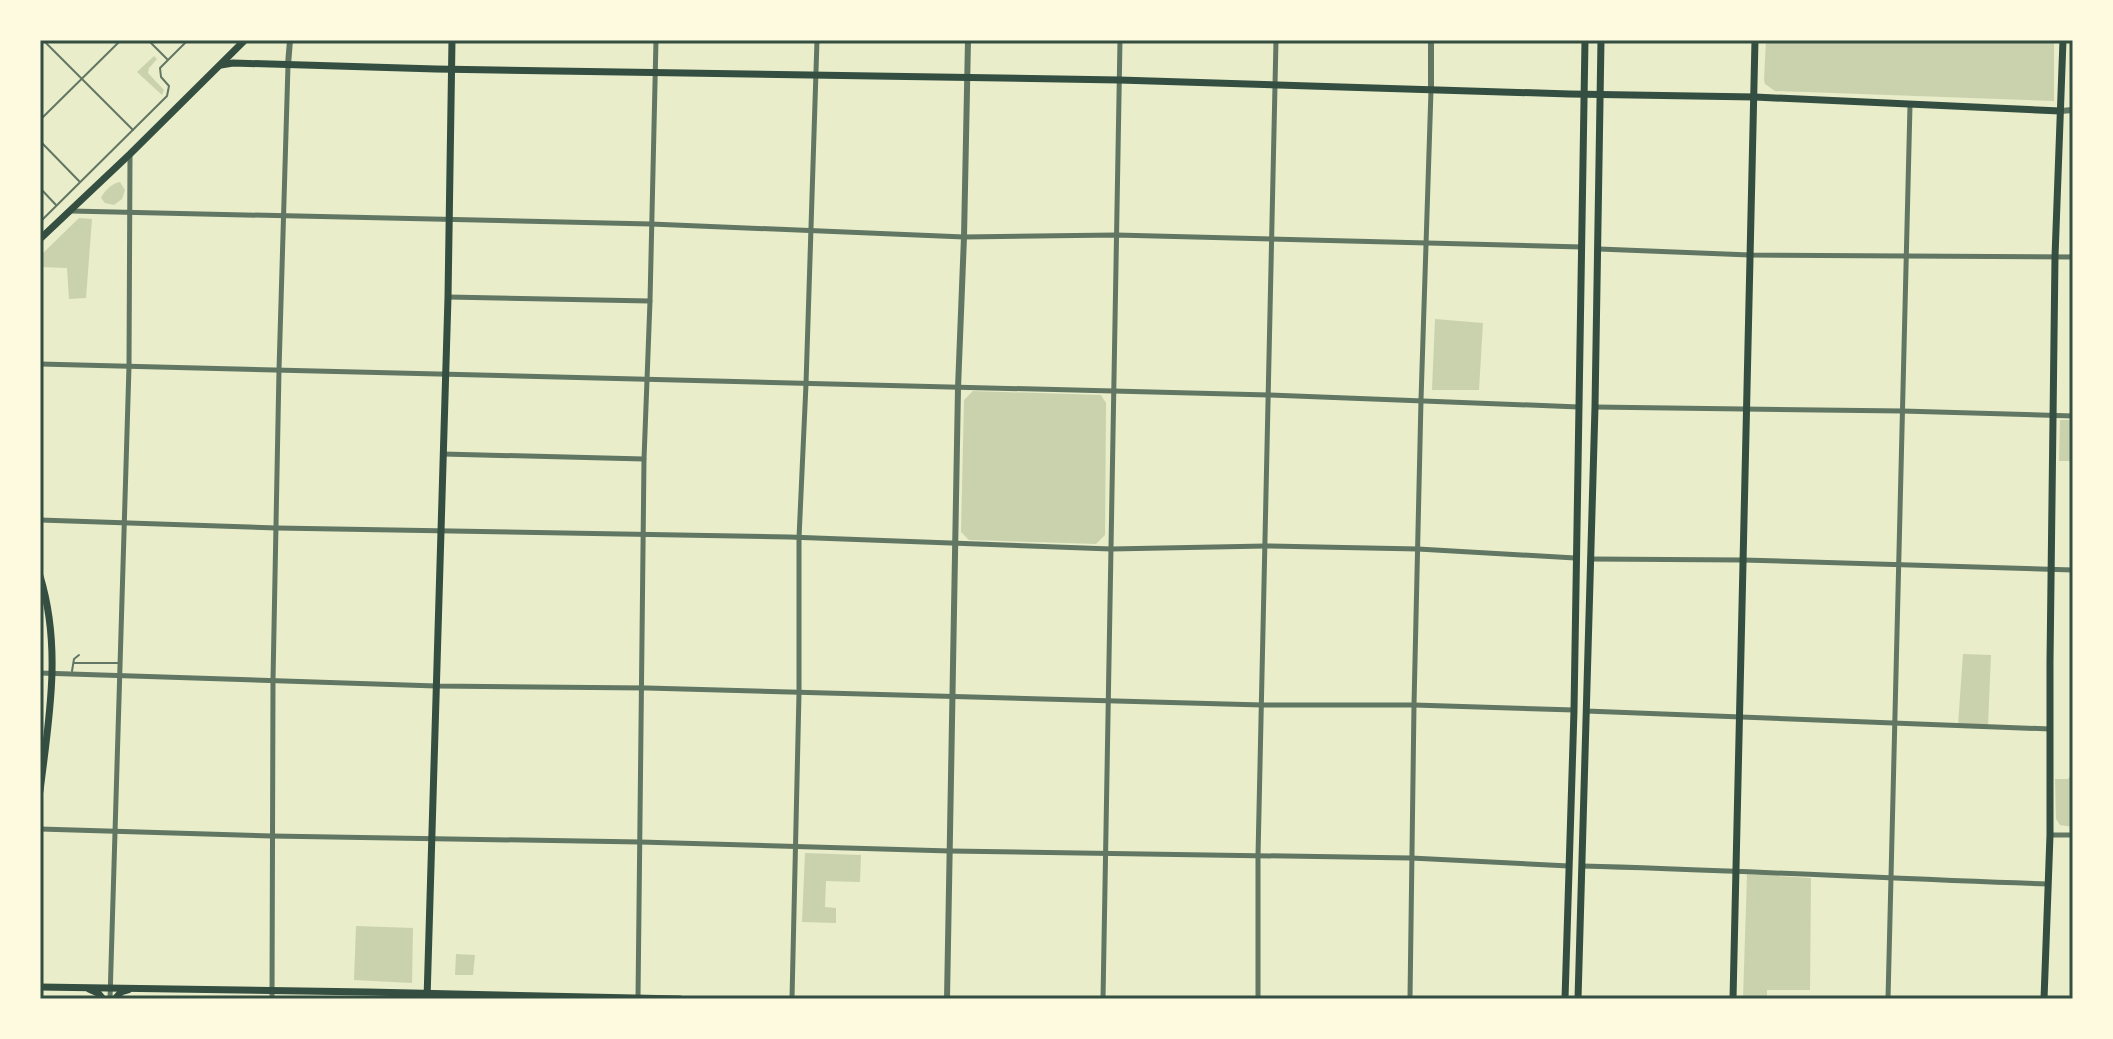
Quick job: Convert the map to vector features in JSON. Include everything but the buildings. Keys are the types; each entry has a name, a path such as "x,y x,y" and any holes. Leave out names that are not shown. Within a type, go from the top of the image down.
{"main road":[{"path":"40,239 245,40"},
{"path":"427,996 446,374 452,40"},
{"path":"1565,999 1574,710 1585,40"},
{"path":"1578,999 1599,249 1601,40"},
{"path":"1733,999 1755,40"},
{"path":"2044,999 2050,835 2055,257 2063,40"},
{"path":"236,49 254,64"},
{"path":"221,65 1119,80 1755,97 2060,111"},
{"path":"40,576 50,623 53,673 40,791"},
{"path":"40,987 249,990 272,995 296,991 680,999"},
{"path":"83,988 92,990 103,999"},
{"path":"113,999 130,989"},
{"path":"249,990 266,999"},
{"path":"284,999 296,991"},
{"path":"368,992 384,999"},
{"path":"479,999 487,995"},
{"path":"605,996 614,999"}],"street":[{"path":"272,995 273,680 290,40"},
{"path":"638,999 644,459 656,40"},
{"path":"792,999 799,538 817,40"},
{"path":"947,999 968,40"},
{"path":"1103,999 1120,40"},
{"path":"1258,999 1258,856 1276,40"},
{"path":"1410,999 1414,705 1431,40"},
{"path":"1888,999 1910,105"},
{"path":"2060,111 2073,110"},
{"path":"113,999 110,988 129,366 130,154"},
{"path":"71,211 651,224 964,237 1116,235 1583,247"},
{"path":"1599,249 1750,255 2073,257"},
{"path":"448,297 650,301"},
{"path":"40,364 1269,395 1579,407"},
{"path":"1595,407 2073,416"},
{"path":"443,454 644,459"},
{"path":"40,520 799,538 1111,549 1266,546 1418,549 1575,558"},
{"path":"1590,559 1743,560 2073,570"},
{"path":"40,673 436,686 1574,710"},
{"path":"1586,711 2051,729"},
{"path":"40,829 1106,855 1411,858 1569,866"},
{"path":"2050,835 2073,835"},
{"path":"1582,866 2048,884"}],"lane":[{"path":"43,40 134,131"},
{"path":"40,120 121,40"},
{"path":"148,40 168,59"},
{"path":"40,222 167,96 169,86 159,73 160,68 188,40"},
{"path":"40,141 80,182"},
{"path":"40,188 56,205"},
{"path":"71,674 74,659 79,655"},
{"path":"74,663 120,663"}],"green space":[{"path":"1766,40 2054,40 2054,101 1775,91 1764,80"},
{"path":"154,56 157,59 148,73 164,90 162,95 137,72"},
{"path":"120,182 125,190 122,199 114,205 105,203 101,198 104,193"},
{"path":"79,218 92,219 86,298 69,299 67,268 40,267 40,256"},
{"path":"1435,319 1483,323 1479,390 1432,390"},
{"path":"973,391 1101,395 1106,403 1105,535 1096,544 969,540 961,532 964,400"},
{"path":"2060,420 2073,420 2073,461 2059,461"},
{"path":"1963,654 1991,655 1988,726 1958,725"},
{"path":"2073,772 2073,827 2060,825 2056,819 2055,779 2068,779"},
{"path":"805,853 861,855 860,882 826,881 825,907 836,908 836,923 802,922"},
{"path":"1747,874 1811,878 1810,990 1767,990 1767,999 1743,999"},
{"path":"356,926 413,928 412,983 354,980"},
{"path":"456,954 475,955 473,975 455,975"},
{"path":"139,996 247,998 249,999 131,999"}]}
